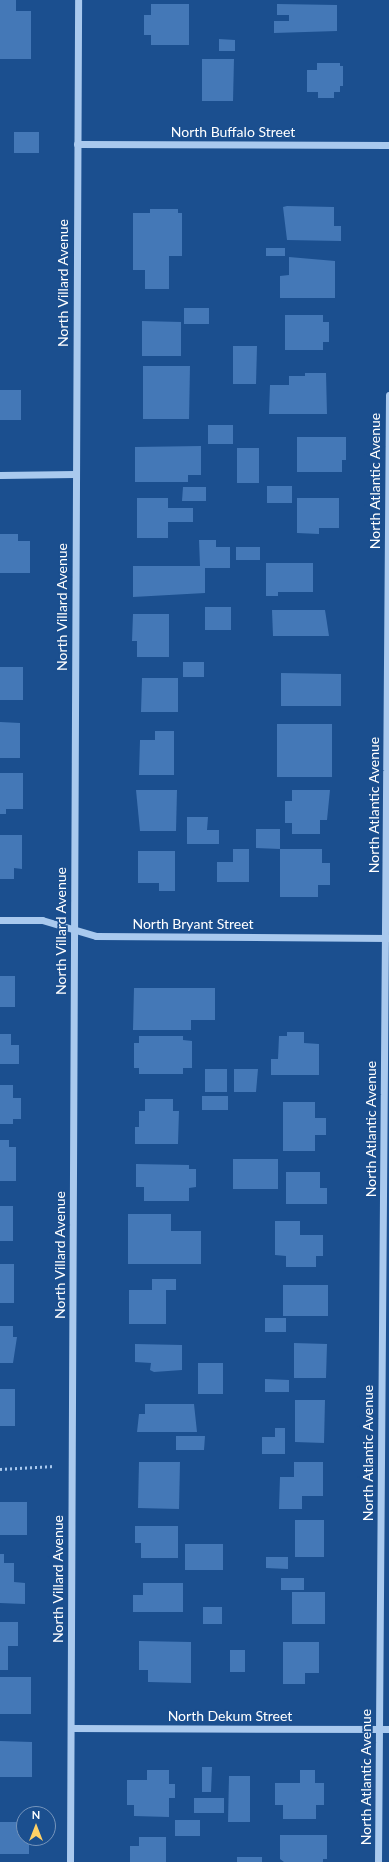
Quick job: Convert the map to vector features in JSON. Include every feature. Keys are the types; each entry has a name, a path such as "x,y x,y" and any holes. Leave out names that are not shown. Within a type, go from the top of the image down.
{"street":[{"name":"North Villard Avenue","path":"70,1862 78,0"},
{"name":"North Buffalo Street","path":"77,144 389,145"},
{"name":"North Atlantic Avenue","path":"378,1862 387,938 389,395"},
{"path":"0,475 75,474"},
{"name":"North Bryant Street","path":"0,920 42,920 96,936 387,938"},
{"name":"North Dekum Street","path":"70,1728 389,1730"}],"path":[{"path":"0,1469 72,1466"}],"building":[{"path":"0,0 16,0 16,11 31,11 31,59 0,59"},
{"path":"151,4 189,4 189,45 151,45 151,35 144,35 144,15 151,15"},
{"path":"277,4 337,5 337,31 274,33 274,21 289,21 289,15 277,15"},
{"path":"219,39 235,40 235,51 219,51"},
{"path":"202,59 234,59 233,101 202,101"},
{"path":"317,63 340,63 340,66 343,66 343,86 340,86 340,92 334,92 334,98 318,98 318,92 307,92 307,70 317,70"},
{"path":"14,132 39,132 39,153 14,153"},
{"path":"283,207 334,207 334,226 341,226 341,241 287,240"},
{"path":"150,209 178,209 178,213 182,213 182,256 169,256 169,289 145,289 145,270 133,270 133,213 150,213"},
{"path":"266,248 285,248 285,256 266,256"},
{"path":"289,257 335,261 335,298 280,298 280,276 289,275"},
{"path":"184,308 209,308 209,324 184,324"},
{"path":"285,315 323,315 323,322 329,322 329,342 323,342 323,350 285,350"},
{"path":"142,321 181,322 181,356 142,356"},
{"path":"233,346 257,346 256,384 233,384"},
{"path":"143,366 190,366 189,419 143,419"},
{"path":"305,373 326,373 327,414 269,414 270,385 289,385 289,376 305,376"},
{"path":"0,390 21,390 21,420 0,420"},
{"path":"208,425 233,425 233,444 208,444"},
{"path":"297,437 346,437 346,460 342,460 342,472 297,472"},
{"path":"201,446 201,475 188,475 188,482 135,482 135,447"},
{"path":"237,448 259,448 259,483 237,483"},
{"path":"267,486 292,486 292,503 267,503"},
{"path":"183,487 206,487 206,501 182,501"},
{"path":"137,498 168,498 168,508 193,508 193,522 168,522 168,538 137,538"},
{"path":"297,498 339,498 339,528 319,528 319,534 297,533"},
{"path":"0,534 18,534 18,541 30,541 30,573 0,573"},
{"path":"199,540 216,540 216,547 230,547 230,568 205,568 205,593 133,597 133,566 200,566"},
{"path":"236,547 260,547 260,560 236,560"},
{"path":"266,563 313,563 313,592 278,592 278,596 266,596"},
{"path":"205,607 231,607 231,630 205,630"},
{"path":"272,610 325,610 329,636 273,636"},
{"path":"133,614 169,614 169,657 137,657 137,641 132,641"},
{"path":"183,662 204,662 204,677 183,677"},
{"path":"0,667 23,667 23,700 0,700"},
{"path":"281,673 341,674 341,706 281,706"},
{"path":"142,678 178,678 178,712 141,712"},
{"path":"0,722 20,723 20,758 0,758"},
{"path":"277,724 332,724 332,777 277,777"},
{"path":"155,731 174,731 174,775 139,775 140,740 155,740"},
{"path":"0,773 23,773 23,809 6,809 6,814 0,814"},
{"path":"136,790 177,790 176,831 140,831"},
{"path":"292,790 330,790 327,820 320,820 320,834 292,834 292,823 285,823 285,801 292,801"},
{"path":"187,817 208,817 207,830 219,830 219,844 187,844"},
{"path":"256,829 280,829 280,849 256,848"},
{"path":"0,835 22,835 22,869 14,868 14,879 0,879"},
{"path":"233,849 249,849 249,882 217,882 217,862 233,862"},
{"path":"280,849 322,849 322,863 330,863 330,885 318,885 318,897 280,897"},
{"path":"138,851 175,851 175,891 159,891 159,883 138,883"},
{"path":"0,976 15,976 15,1007 0,1007"},
{"path":"134,988 215,988 215,1020 191,1020 191,1030 133,1030"},
{"path":"287,1032 304,1032 304,1043 319,1044 319,1075 271,1075 271,1059 278,1059 279,1036 287,1036"},
{"path":"0,1034 11,1034 11,1045 19,1045 19,1064 0,1064"},
{"path":"139,1036 183,1036 183,1040 192,1041 192,1068 183,1068 183,1074 139,1074 139,1068 134,1068 134,1043 139,1043"},
{"path":"205,1069 227,1069 227,1092 205,1092"},
{"path":"234,1069 258,1069 256,1092 234,1092"},
{"path":"0,1085 13,1085 13,1098 21,1098 21,1119 13,1119 13,1124 0,1124"},
{"path":"202,1096 228,1096 228,1110 202,1110"},
{"path":"145,1099 173,1099 173,1111 179,1111 178,1144 135,1144 135,1127 139,1127 139,1111 145,1111"},
{"path":"283,1102 315,1102 315,1118 326,1118 326,1135 315,1135 315,1151 283,1151"},
{"path":"0,1140 9,1140 9,1147 16,1147 16,1181 0,1181"},
{"path":"233,1159 278,1159 278,1189 233,1189"},
{"path":"136,1164 189,1165 189,1169 196,1169 196,1187 189,1188 189,1201 144,1201 144,1187 136,1187"},
{"path":"286,1172 320,1172 320,1188 327,1188 327,1204 286,1204"},
{"path":"0,1206 13,1206 13,1241 0,1241"},
{"path":"128,1214 171,1214 171,1231 201,1231 201,1264 128,1264"},
{"path":"275,1221 300,1221 300,1235 323,1235 323,1256 316,1256 316,1267 286,1267 286,1256 275,1255"},
{"path":"0,1264 14,1264 14,1303 0,1303"},
{"path":"152,1279 176,1279 176,1290 166,1290 166,1324 129,1324 129,1290 152,1290"},
{"path":"283,1285 328,1285 328,1316 283,1316"},
{"path":"265,1318 286,1318 286,1332 265,1332"},
{"path":"0,1326 13,1326 13,1337 17,1337 13,1363 0,1363"},
{"path":"294,1343 327,1344 326,1378 294,1378"},
{"path":"135,1344 182,1345 182,1370 154,1372 150,1370 151,1363 135,1362"},
{"path":"198,1363 223,1363 223,1394 198,1394"},
{"path":"265,1379 289,1380 289,1392 265,1392"},
{"path":"0,1389 15,1389 15,1426 0,1426"},
{"path":"295,1400 325,1400 324,1443 295,1442"},
{"path":"145,1404 194,1404 197,1432 137,1432 139,1414 145,1414"},
{"path":"275,1428 285,1428 285,1454 262,1454 262,1437 275,1437"},
{"path":"176,1436 205,1436 204,1450 176,1450"},
{"path":"139,1462 180,1462 179,1509 138,1508"},
{"path":"294,1462 323,1462 323,1496 302,1496 302,1509 279,1509 280,1477 294,1477"},
{"path":"0,1502 27,1502 27,1535 0,1535"},
{"path":"295,1520 324,1520 324,1557 295,1557"},
{"path":"135,1526 178,1526 178,1558 141,1558 141,1543 135,1543"},
{"path":"185,1544 223,1544 223,1570 185,1570"},
{"path":"0,1554 4,1554 4,1563 14,1563 14,1582 25,1583 25,1604 0,1603"},
{"path":"266,1557 288,1557 288,1569 266,1568"},
{"path":"281,1578 304,1578 304,1590 281,1590"},
{"path":"143,1583 183,1583 183,1612 133,1612 133,1595 143,1595"},
{"path":"292,1592 325,1592 325,1624 292,1624"},
{"path":"203,1607 222,1607 222,1624 203,1624"},
{"path":"0,1622 18,1622 18,1646 8,1646 8,1670 0,1670"},
{"path":"139,1641 191,1642 191,1683 148,1682 148,1670 139,1670"},
{"path":"283,1642 319,1642 319,1673 305,1673 305,1684 283,1684"},
{"path":"230,1650 245,1650 245,1672 230,1672"},
{"path":"0,1677 31,1677 31,1714 0,1714"},
{"path":"0,1741 32,1742 32,1777 0,1777"},
{"path":"202,1767 212,1767 211,1792 202,1792"},
{"path":"147,1770 169,1770 169,1784 175,1784 175,1798 169,1798 169,1817 134,1816 134,1805 127,1805 127,1780 147,1780"},
{"path":"300,1770 315,1770 315,1783 324,1783 324,1805 316,1805 316,1819 283,1819 283,1805 275,1805 275,1783 300,1783"},
{"path":"229,1776 250,1776 250,1822 228,1822"},
{"path":"194,1798 224,1798 224,1813 194,1813"},
{"path":"175,1820 200,1820 200,1836 175,1836"},
{"path":"0,1822 16,1822 16,1846 29,1846 29,1854 0,1854"},
{"path":"280,1835 327,1835 327,1859 323,1859 323,1862 284,1862 280,1859"},
{"path":"139,1837 166,1837 166,1862 130,1862 130,1846 139,1846"},
{"path":"237,1857 262,1857 262,1862 237,1862"}]}
